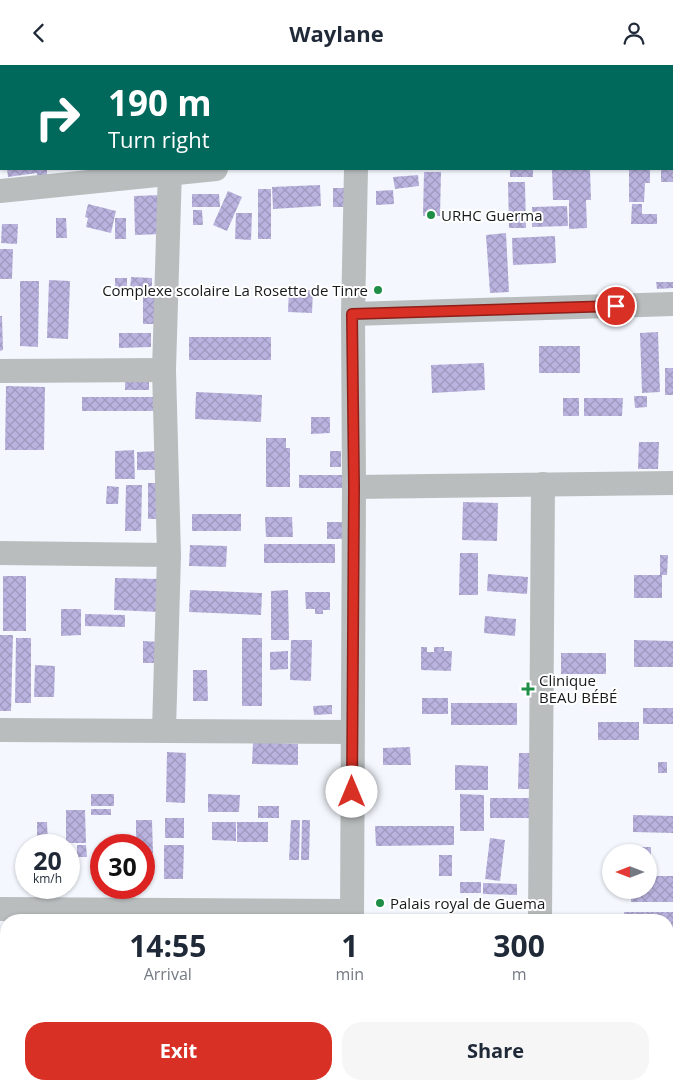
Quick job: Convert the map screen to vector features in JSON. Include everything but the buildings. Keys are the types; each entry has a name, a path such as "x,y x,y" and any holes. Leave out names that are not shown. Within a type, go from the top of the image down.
{"street":[{"path":"0,191 193,170"},
{"path":"352,914 354,487 352,314 356,170"},
{"path":"164,730 169,555 164,370 170,171"},
{"path":"352,314 673,304"},
{"path":"0,371 164,370"},
{"path":"354,487 673,483"},
{"path":"540,914 543,484"},
{"path":"0,553 169,555"},
{"path":"0,730 352,732"},
{"path":"10,913 181,914"}],"place":[{"name":"URHC Guerma","path":"431,215"},
{"name":"Complexe scolaire La Rosette de Tinre","path":"378,290"},
{"name":"Clinique BEAU BÉBÉ","path":"528,689"},
{"name":"Palais royal de Guema","path":"380,903"}],"route":[{"path":"352,792 354,487 352,314 616,306"}]}
